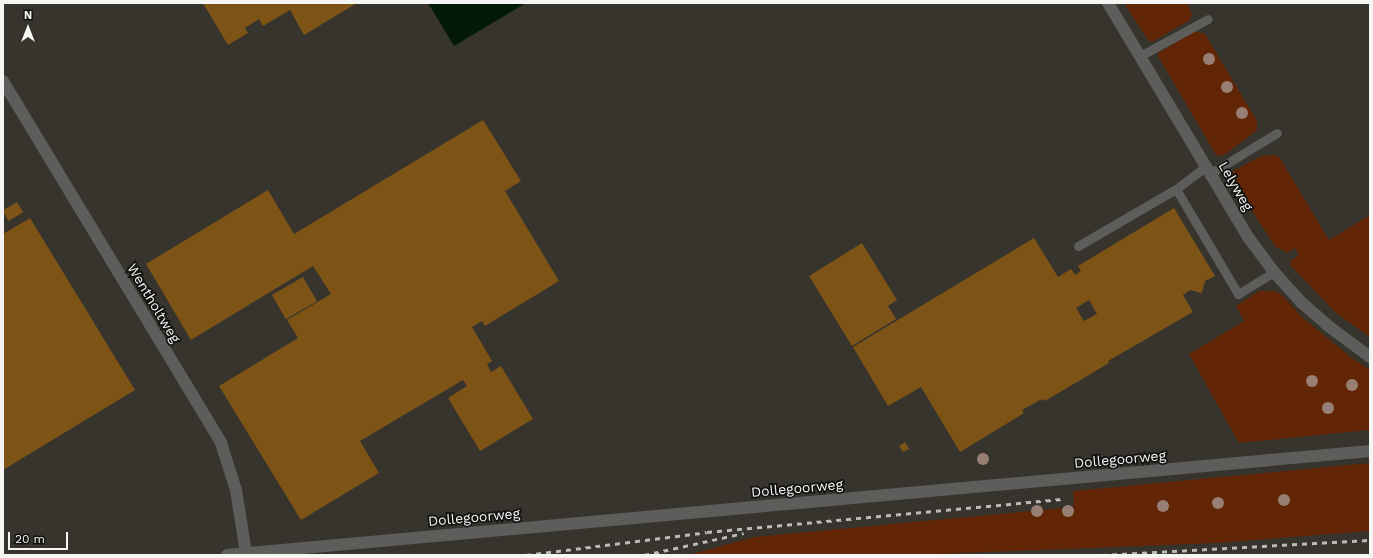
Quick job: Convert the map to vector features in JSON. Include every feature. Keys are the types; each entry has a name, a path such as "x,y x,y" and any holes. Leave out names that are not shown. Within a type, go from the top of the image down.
{"street":[{"name":"Lelyweg","path":"1108,3 1209,169 1248,237 1274,272 1327,325 1370,357"},
{"name":"Wentholtweg","path":"3,81 221,443 236,490 246,553"},
{"name":"Dollegoorweg","path":"227,555 1370,451"}],"lane":[{"path":"1140,56 1208,19"},
{"path":"1078,246 1209,169 1277,133"},
{"path":"1176,189 1238,294 1274,272"}],"shaded area":[{"path":"3,3 1370,3 1370,555 3,555"},
{"path":"428,3 526,3 454,46"},
{"path":"1124,3 1187,3 1192,15 1190,20 1152,42 1148,40"},
{"path":"1195,31 1205,34 1257,121 1257,130 1223,156 1216,155 1158,56 1158,53"},
{"path":"1275,155 1280,158 1329,240 1370,215 1370,337 1336,313 1291,266 1290,261 1299,255 1295,248 1287,253 1275,246 1232,180 1230,175 1235,170 1261,156"},
{"path":"1259,291 1276,291 1283,296 1303,318 1352,358 1370,370 1370,430 1239,443 1189,354 1244,321 1236,306"},
{"path":"1370,463 1370,531 1217,543 913,555 688,555 755,537 1074,507 1073,491"}],"building":[{"path":"203,3 357,3 304,35 290,10 263,26 259,19 245,28 248,33 228,45"},
{"path":"483,120 521,181 505,191 559,281 485,326 482,321 472,327 492,361 487,364 491,372 501,366 533,419 480,451 448,398 467,386 463,380 360,441 379,473 301,520 219,386 298,338 287,320 331,294 313,266 191,340 146,264 268,190 294,234"},
{"path":"17,202 23,212 9,221 3,210"},
{"path":"1174,208 1215,276 1205,281 1202,293 1190,290 1183,295 1193,312 1108,361 1109,363 1045,401 1042,399 1022,410 1024,413 960,452 921,387 888,406 853,347 1034,238 1058,277 1071,269 1075,275 1081,271 1078,266","holes":["1089,300 1097,314 1084,321 1076,308"]},
{"path":"30,218 135,390 3,470 3,234"},
{"path":"862,243 897,300 888,306 896,319 852,346 809,276"},
{"path":"303,277 317,301 286,319 272,295"},
{"path":"905,442 909,449 903,452 899,446"}],"railway":[{"path":"526,555 707,532 1064,499"},
{"path":"644,555 744,533"},
{"path":"1102,555 1370,540"}]}
